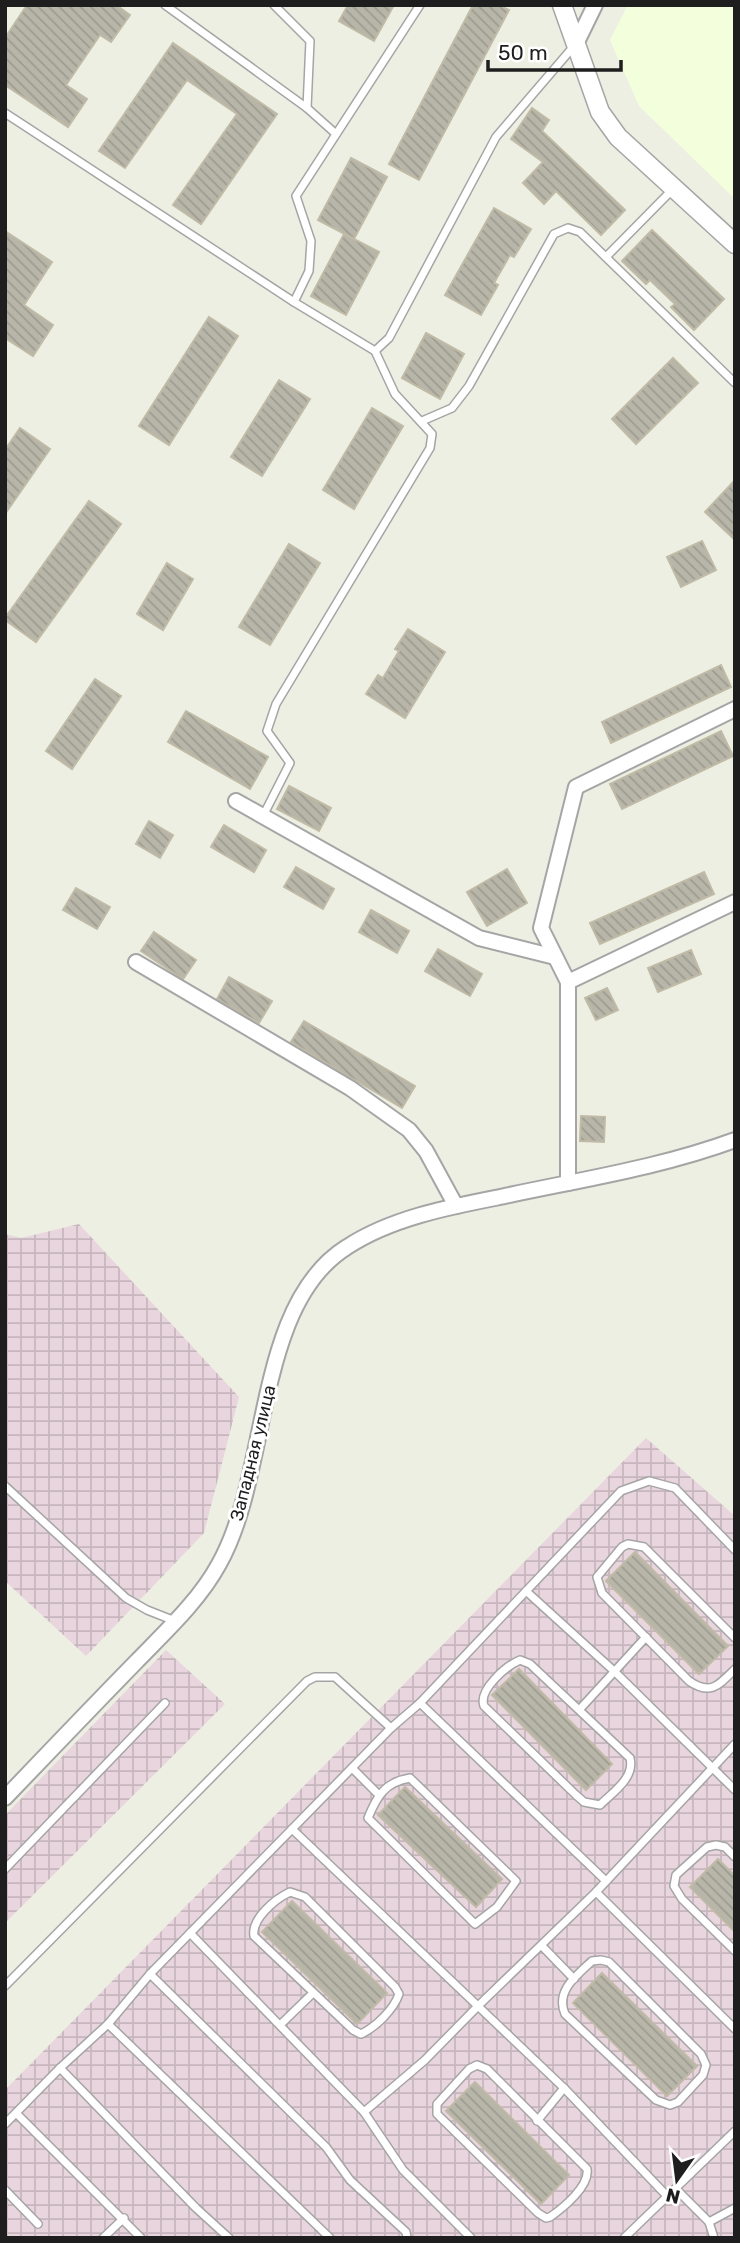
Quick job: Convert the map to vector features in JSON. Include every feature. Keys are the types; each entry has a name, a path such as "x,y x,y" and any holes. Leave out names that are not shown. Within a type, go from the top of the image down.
{"street":[{"path":"562,5 600,112 618,137 735,244"},
{"path":"575,46 595,5"},
{"path":"568,1183 568,982 541,928 576,787 735,709"},
{"path":"236,801 479,938 555,957"},
{"path":"568,982 735,902"},
{"path":"136,962 349,1088 400,1123 426,1151 456,1206"},
{"name":"Западная улица","path":"5,1798 175,1621 219,1564 242,1512 264,1408 282,1341 305,1287 325,1264 347,1246 379,1231 456,1206 640,1168 735,1140"}],"lane":[{"path":"165,5 307,108 336,134"},
{"path":"274,5 310,41 307,108"},
{"path":"294,302 309,271 311,241 296,196 420,5"},
{"path":"375,351 389,338 496,137 575,46"},
{"path":"5,113 294,302 375,351 395,394 432,433 430,448 276,704 267,731 290,763 263,816"},
{"path":"606,257 674,188"},
{"path":"422,421 452,408 469,386 554,234 568,228 580,232 735,383"},
{"path":"5,2124 108,2024 150,1974 391,1728 420,1703 621,1491 649,1481 675,1488 735,1550"},
{"path":"5,1486 127,1598 147,1610 175,1621"},
{"path":"735,1638 644,1547 628,1544 597,1577 602,1594 698,1687 717,1687 735,1669"},
{"path":"526,1591 614,1671 735,1790"},
{"path":"580,1709 646,1637"},
{"path":"520,1660 530,1664 580,1709 630,1758 632,1767 628,1777 600,1805 584,1802 576,1795 488,1711 482,1700 485,1690 512,1664 520,1660"},
{"path":"5,1986 307,1681 315,1677 335,1677 391,1728"},
{"path":"5,1869 165,1703"},
{"path":"420,1703 606,1881"},
{"path":"364,2112 425,2060 542,1946 735,1744"},
{"path":"352,1768 378,1794"},
{"path":"410,1778 516,1881 497,1907 475,1924 368,1818 378,1794 396,1780 410,1778"},
{"path":"292,1829 564,2088 667,2196"},
{"path":"735,1857 725,1847 716,1844 707,1847 676,1875 674,1886 682,1899 735,1951"},
{"path":"290,1892 305,1897 399,1994 397,2002 369,2030 361,2034 353,2030 313,1993 253,1932 256,1922 279,1898 290,1892"},
{"path":"596,1892 735,2029"},
{"path":"190,1933 364,2112 403,2169 471,2238"},
{"path":"542,1946 574,1979"},
{"path":"592,1961 609,1962 701,2054 706,2065 704,2075 678,2102 670,2105 656,2100 565,2014 561,2005 562,1993 574,1979 592,1961"},
{"path":"150,1974 326,2147 350,2180 406,2232 407,2238"},
{"path":"280,2025 313,1993"},
{"path":"108,2024 330,2238"},
{"path":"477,2065 487,2069 537,2120 583,2164 588,2174 583,2185 554,2215 546,2218 537,2213 439,2119 436,2109 437,2104 469,2068 477,2065"},
{"path":"60,2068 196,2208 229,2238"},
{"path":"537,2120 564,2088"},
{"path":"16,2113 124,2218 141,2238"},
{"path":"624,2238 735,2131"},
{"path":"676,2189 709,2222 714,2238"},
{"path":"5,2190 38,2224"},
{"path":"709,2222 735,2208"},
{"path":"103,2238 124,2218"}],"shaded area":[{"path":"628,5 735,5 735,199 639,106 610,40"},
{"path":"79,1224 239,1397 204,1533 86,1656 5,1581 5,1234 21,1238"},
{"path":"646,1438 735,1516 735,2238 5,2238 5,2090"},
{"path":"166,1650 225,1704 5,1923 5,1815"}],"building":[{"path":"27,5 116,5 130,15 111,42 100,35 66,85 87,99 68,127 5,85 5,38"},
{"path":"348,5 394,5 374,41 339,21"},
{"path":"473,5 499,5 509,10 419,180 389,164"},
{"path":"173,43 277,114 201,224 173,205 237,114 187,80 125,168 99,151"},
{"path":"532,108 549,120 542,131 625,210 601,235 556,191 544,204 523,183 543,162 511,139"},
{"path":"351,158 387,177 354,239 318,220"},
{"path":"494,208 531,229 514,257 510,255 494,283 498,285 481,315 445,295"},
{"path":"652,230 724,299 694,330 671,307 675,304 650,280 646,284 622,261"},
{"path":"5,231 52,262 24,305 53,325 33,356 5,338"},
{"path":"344,234 379,252 346,315 311,296"},
{"path":"209,317 238,336 169,445 139,426"},
{"path":"426,333 464,354 440,399 402,378"},
{"path":"673,358 698,383 636,444 612,419"},
{"path":"279,380 310,399 262,476 231,457"},
{"path":"372,408 403,426 354,509 323,490"},
{"path":"20,428 50,449 5,514 5,450"},
{"path":"735,480 735,540 705,512"},
{"path":"89,501 121,524 36,642 5,618"},
{"path":"702,541 716,570 681,587 667,557"},
{"path":"289,544 320,563 270,645 239,627"},
{"path":"167,563 193,579 163,630 137,614"},
{"path":"408,629 445,652 405,718 366,694 378,675 383,678 399,651 395,649"},
{"path":"721,665 731,687 611,743 602,722"},
{"path":"95,679 121,696 72,769 46,751"},
{"path":"186,711 268,757 250,789 168,742"},
{"path":"721,731 733,756 622,809 610,784"},
{"path":"289,786 331,808 319,831 277,809"},
{"path":"149,821 173,835 160,858 136,844"},
{"path":"224,825 266,850 254,872 211,847"},
{"path":"296,867 334,889 323,909 284,887"},
{"path":"507,869 527,903 487,926 467,892"},
{"path":"704,872 714,894 600,944 590,923"},
{"path":"76,888 110,907 97,929 63,910"},
{"path":"371,910 409,931 397,953 359,932"},
{"path":"154,932 196,960 183,979 141,951"},
{"path":"438,949 482,974 470,996 425,971"},
{"path":"691,950 701,974 658,992 648,968"},
{"path":"229,977 272,1001 259,1023 217,999"},
{"path":"607,988 618,1010 596,1020 585,998"},
{"path":"304,1021 415,1086 402,1108 291,1042"},
{"path":"581,1116 605,1117 604,1142 580,1141"},
{"path":"635,1552 728,1646 699,1674 606,1581"},
{"path":"519,1669 612,1764 586,1790 492,1695"},
{"path":"405,1787 502,1879 476,1907 378,1815"},
{"path":"718,1859 735,1876 735,1932 690,1887"},
{"path":"292,1901 387,1993 357,2024 262,1932"},
{"path":"602,1973 697,2066 667,2096 573,2003"},
{"path":"475,2082 569,2175 541,2204 446,2111"}]}
